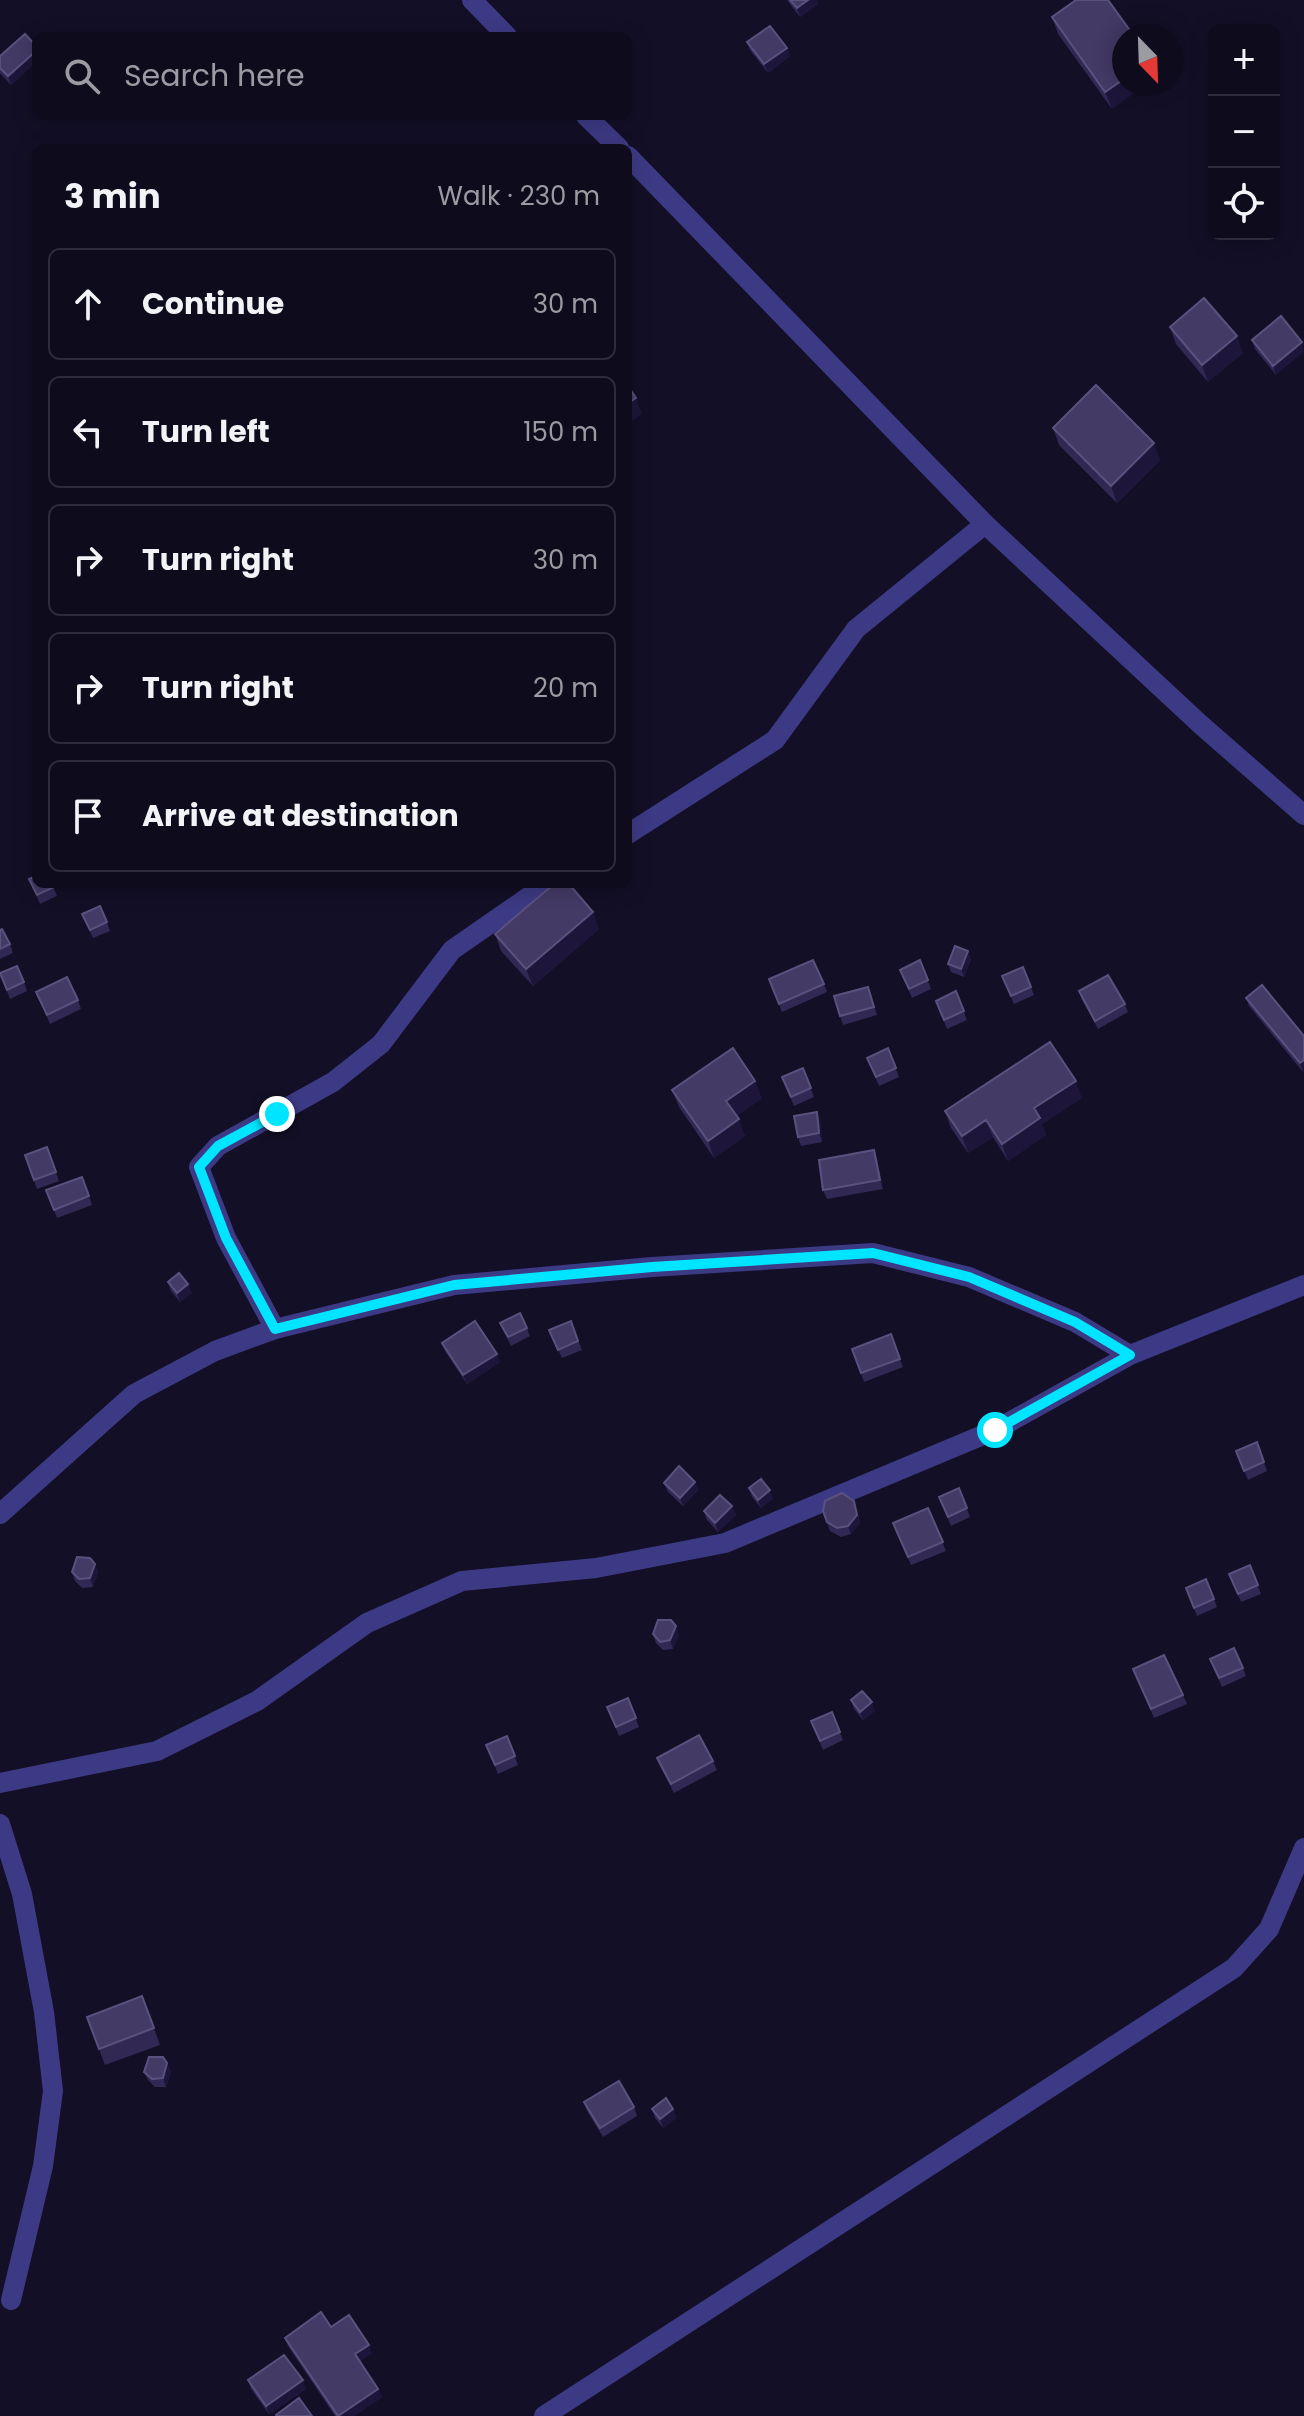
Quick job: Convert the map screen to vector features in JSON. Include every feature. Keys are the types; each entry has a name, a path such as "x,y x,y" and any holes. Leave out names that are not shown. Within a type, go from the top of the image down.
{"street":[{"path":"472,0 503,32"},
{"path":"590,120 615,144"},
{"path":"632,160 985,524 1200,724 1304,815"},
{"path":"632,831 775,740 856,629 985,524"},
{"path":"275,1329 226,1238 199,1167 218,1146 333,1082 381,1044 452,950 541,888"},
{"path":"0,1514 77,1441 134,1394 215,1351 275,1329 454,1285 652,1267 873,1253 969,1277 1075,1322 1130,1355"},
{"path":"0,1783 157,1751 257,1701 367,1623 462,1581 596,1568 725,1543 995,1430 1130,1355 1304,1285"},
{"path":"0,1824 22,1894 44,2012 53,2091 43,2166 11,2300"},
{"path":"544,2416 1234,1968 1269,1929 1304,1848"}],"building":[{"path":"790,0 808,0 797,8"},
{"path":"1076,0 1108,0 1125,24 1112,24 1112,87 1105,92 1052,17"},
{"path":"770,26 787,48 764,64 747,42"},
{"path":"25,34 32,42 32,55 8,76 0,68 0,56"},
{"path":"1204,298 1237,336 1202,365 1170,327"},
{"path":"1281,316 1302,342 1273,366 1252,340"},
{"path":"1096,385 1154,443 1111,486 1053,428"},
{"path":"34,888 52,888 37,895"},
{"path":"549,888 572,888 593,912 526,969 495,934"},
{"path":"100,906 107,922 90,930 82,914"},
{"path":"0,930 10,944 0,949"},
{"path":"955,946 968,951 961,969 948,964"},
{"path":"813,960 824,984 779,1004 769,979"},
{"path":"920,960 928,980 909,989 900,970"},
{"path":"17,966 24,982 7,990 0,973"},
{"path":"1023,967 1031,987 1011,996 1002,976"},
{"path":"1108,975 1125,1004 1095,1021 1079,991"},
{"path":"67,977 78,1000 47,1015 36,992"},
{"path":"1262,985 1304,1036 1304,1060 1300,1063 1246,998"},
{"path":"868,987 874,1007 840,1016 834,996"},
{"path":"956,991 964,1011 944,1020 936,1001"},
{"path":"1050,1042 1076,1081 1034,1108 1040,1118 1002,1144 986,1120 962,1136 945,1111"},
{"path":"733,1048 755,1081 726,1101 739,1119 708,1141 672,1090"},
{"path":"888,1048 896,1068 876,1077 867,1058"},
{"path":"803,1068 811,1088 791,1097 782,1077"},
{"path":"817,1112 819,1133 798,1137 794,1116"},
{"path":"47,1147 56,1172 34,1180 25,1155"},
{"path":"874,1150 880,1180 823,1190 819,1160"},
{"path":"82,1177 89,1196 54,1210 46,1190"},
{"path":"179,1273 188,1284 177,1293 168,1282"},
{"path":"520,1313 527,1328 508,1337 500,1323"},
{"path":"475,1321 497,1354 463,1375 442,1343"},
{"path":"571,1321 578,1341 558,1350 549,1330"},
{"path":"891,1334 900,1359 861,1373 852,1349"},
{"path":"1257,1442 1264,1462 1244,1471 1236,1451"},
{"path":"679,1466 695,1482 680,1498 664,1483"},
{"path":"761,1479 770,1490 758,1500 749,1488"},
{"path":"959,1488 967,1508 948,1517 939,1497"},
{"path":"842,1493 854,1501 857,1515 848,1526 837,1528 827,1522 823,1511 825,1501"},
{"path":"720,1495 732,1506 715,1523 704,1511"},
{"path":"928,1508 943,1542 908,1557 893,1523"},
{"path":"77,1557 90,1558 95,1564 90,1578 79,1579 72,1572"},
{"path":"1250,1565 1258,1585 1238,1594 1229,1574"},
{"path":"1206,1579 1214,1599 1194,1608 1186,1588"},
{"path":"658,1620 671,1620 676,1626 670,1640 660,1642 653,1634"},
{"path":"1234,1648 1243,1668 1219,1678 1210,1659"},
{"path":"1164,1655 1183,1695 1151,1709 1133,1669"},
{"path":"862,1691 872,1702 860,1712 851,1700"},
{"path":"628,1698 636,1718 616,1727 607,1707"},
{"path":"832,1712 840,1732 820,1741 811,1721"},
{"path":"699,1735 713,1761 671,1784 657,1758"},
{"path":"507,1736 515,1756 495,1765 486,1745"},
{"path":"142,1996 154,2028 99,2049 87,2017"},
{"path":"149,2057 163,2057 167,2063 163,2078 152,2079 144,2072"},
{"path":"619,2081 634,2107 600,2128 584,2102"},
{"path":"666,2098 673,2109 660,2119 652,2109"},
{"path":"321,2312 331,2327 349,2315 369,2345 355,2354 378,2389 338,2416 285,2338"},
{"path":"284,2355 303,2380 266,2406 248,2380"},
{"path":"299,2398 312,2416 276,2416 276,2415"}],"route":[{"path":"277,1114 218,1146 199,1167 226,1238 275,1329 454,1285 652,1267 873,1253 969,1277 1075,1322 1130,1355 995,1430"}]}
